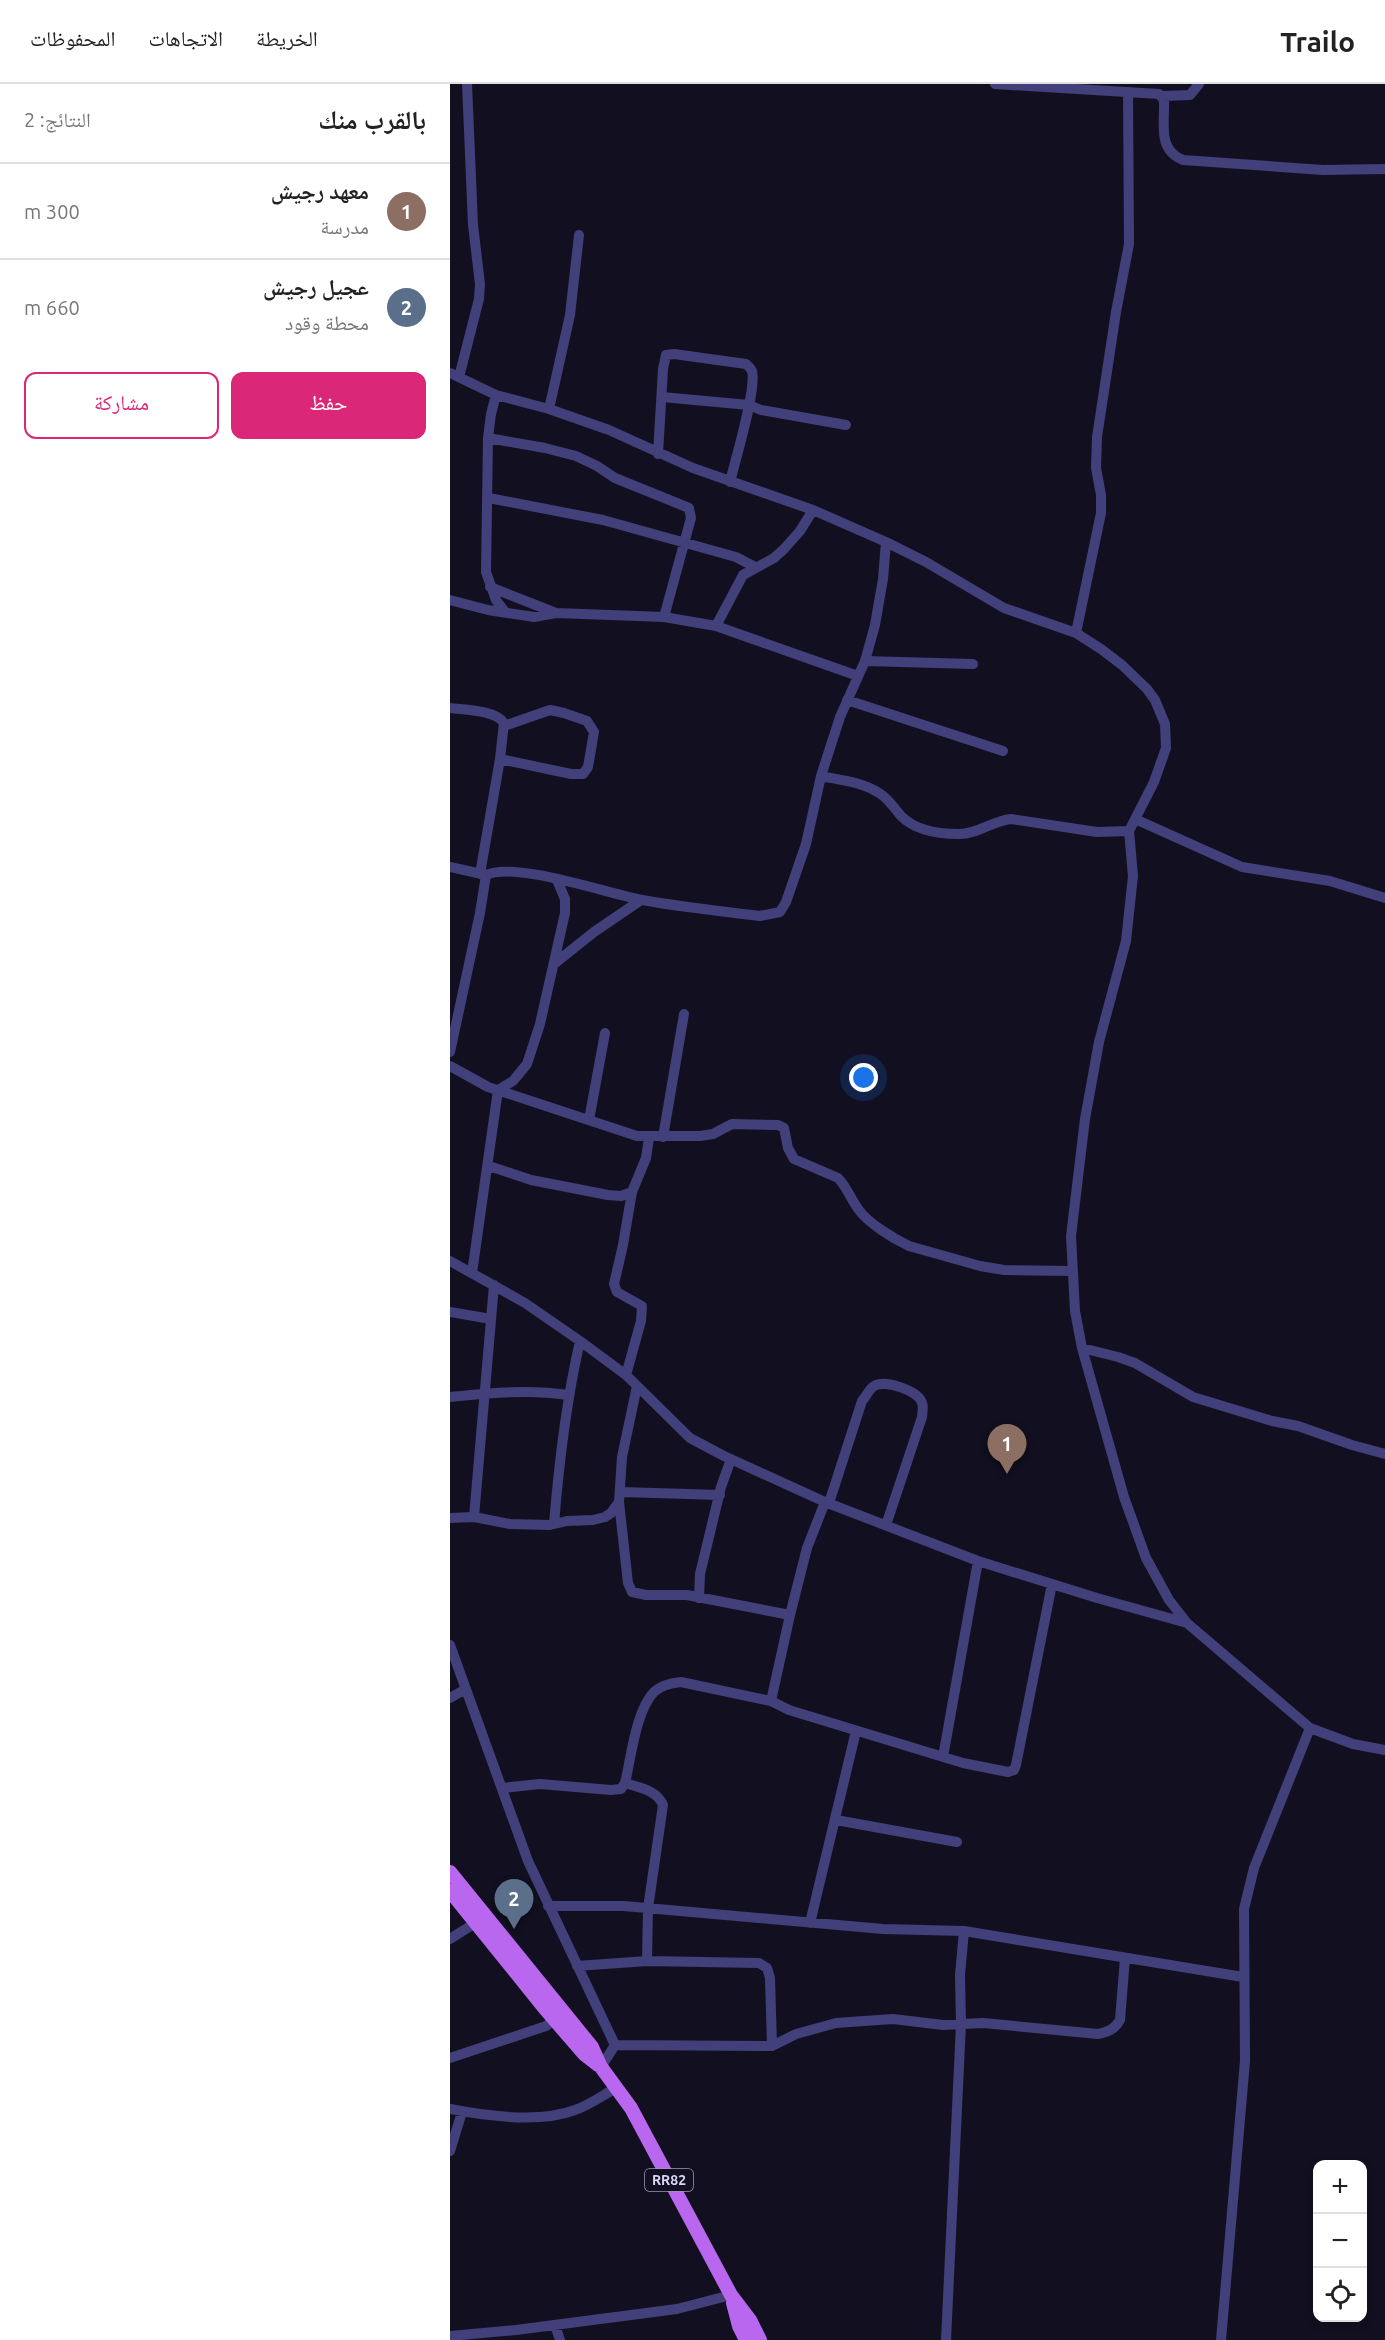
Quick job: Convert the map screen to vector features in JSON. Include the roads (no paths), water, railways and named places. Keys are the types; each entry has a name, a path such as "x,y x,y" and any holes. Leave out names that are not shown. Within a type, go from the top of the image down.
{"main road":[{"name":"RR82","path":"450,1872 480,1920"},
{"name":"RR82","path":"450,1891 480,1920 559,2017 584,2054 601,2067 631,2108 731,2295 750,2320 760,2340"},
{"name":"RR82","path":"731,2295 739,2326 746,2340"}],"street":[{"path":"466,84 473,225 480,284 479,299 454,375 496,395 549,409 609,430 658,453 730,482 813,510 886,542 927,562 1004,608 1076,633 1122,665 1147,690 1161,711 1167,737 1165,758 1129,831 1133,876 1126,941 1099,1042 1085,1119 1071,1236 1075,1311 1082,1348 1124,1497 1146,1558 1169,1600 1187,1623 1310,1728 1353,1744 1385,1750"},
{"path":"995,84 1154,93 1162,96 1190,95 1199,84"},
{"path":"1076,633 1101,513 1101,495 1096,468 1097,437 1129,244 1128,92"},
{"path":"1162,96 1167,148 1174,157 1183,160 1323,170 1385,169"},
{"path":"549,409 570,315 579,235"},
{"path":"658,453 665,358 669,354 748,366 752,374 749,405 730,482"},
{"path":"496,395 488,438 489,498 486,572 490,587 505,612"},
{"path":"662,397 749,405 761,410 846,425"},
{"path":"488,438 576,456 615,478 685,505 691,510 692,516 664,617"},
{"path":"489,498 603,520 740,558 755,567"},
{"path":"716,626 739,579 746,572 774,558 784,549 800,531 813,510"},
{"path":"450,867 483,875 506,871 557,880 641,900 760,916 780,912 786,902 807,844 821,776 840,717 865,661 880,601 886,542"},
{"path":"490,587 556,612 664,617 716,626 858,676"},
{"path":"450,600 538,617 556,612"},
{"path":"865,661 973,664"},
{"path":"848,700 1003,751"},
{"path":"450,708 499,717 504,726 483,875 480,913 450,1052"},
{"path":"500,759 571,774 583,774 588,767 594,732 585,719 550,710 504,726"},
{"path":"821,776 867,786 886,798 911,824 935,832 961,834 1011,819 1097,832 1129,831"},
{"path":"1135,819 1242,867 1330,881 1385,898"},
{"path":"498,1090 513,1081 527,1064 540,1024 566,909 565,899 557,880"},
{"path":"554,964 586,938 641,900"},
{"path":"663,1137 684,1014"},
{"path":"589,1120 605,1033"},
{"path":"450,1066 488,1087 637,1137 700,1136 713,1134 732,1124 778,1125 784,1128 794,1159 838,1178 860,1213 903,1243 970,1263 1004,1270 1072,1271"},
{"path":"472,1273 498,1090"},
{"path":"626,1375 642,1306 617,1292 614,1284 632,1192 646,1158 649,1138"},
{"path":"489,1166 531,1180 608,1195 621,1196 632,1192"},
{"path":"450,1261 525,1303 580,1341 626,1375 690,1438 731,1459 827,1502 978,1561 1187,1623"},
{"path":"474,1517 495,1286"},
{"path":"450,1312 491,1319"},
{"path":"554,1524 559,1461 568,1395 580,1341"},
{"path":"1082,1348 1135,1363 1193,1397 1298,1426 1352,1446 1385,1455"},
{"path":"771,1701 807,1548 827,1502 862,1401 874,1386 881,1384 905,1389 920,1397 923,1404 922,1417 886,1525"},
{"path":"637,1386 622,1457 620,1497 628,1583 632,1592 638,1595 687,1595 790,1615"},
{"path":"450,1397 526,1391 568,1395"},
{"path":"699,1598 700,1574 731,1459"},
{"path":"620,1497 720,1494"},
{"path":"450,1518 474,1517 510,1524 554,1524 605,1517 620,1497"},
{"path":"942,1757 978,1561"},
{"path":"502,1788 540,1784 621,1789 625,1783 642,1711 652,1694 660,1688 681,1682 771,1701 789,1710 942,1757 1008,1772 1014,1770 1052,1584"},
{"path":"450,1645 528,1861 615,2045"},
{"path":"450,1698 466,1689"},
{"path":"1221,2340 1245,2061 1244,1909 1248,1889 1310,1728"},
{"path":"810,1923 856,1731"},
{"path":"625,1783 654,1793 663,1805 648,1908 647,1961"},
{"path":"836,1820 957,1842"},
{"path":"548,1906 648,1908 884,1929 964,1930 1244,1977"},
{"path":"450,1940 480,1920"},
{"path":"946,2340 961,2024 960,1975 964,1930"},
{"path":"615,2045 772,2046 795,2034 852,2020 905,2019 942,2025 991,2024 1098,2034 1110,2031 1120,2020 1125,1958"},
{"path":"577,1966 647,1961 759,1963 767,1968 770,1978 772,2046"},
{"path":"450,2058 546,2026 559,2017"},
{"path":"601,2067 615,2045"},
{"path":"450,2109 462,2112 538,2117 575,2110 616,2088"},
{"path":"450,2150 462,2112"},
{"path":"450,2336 517,2335 555,2325 677,2309 731,2295"},
{"path":"555,2325 560,2340"}],"place":[{"name":"معهد رجيش","path":"1007,1474"},
{"name":"عجيل رجيش","path":"514,1929"}]}
